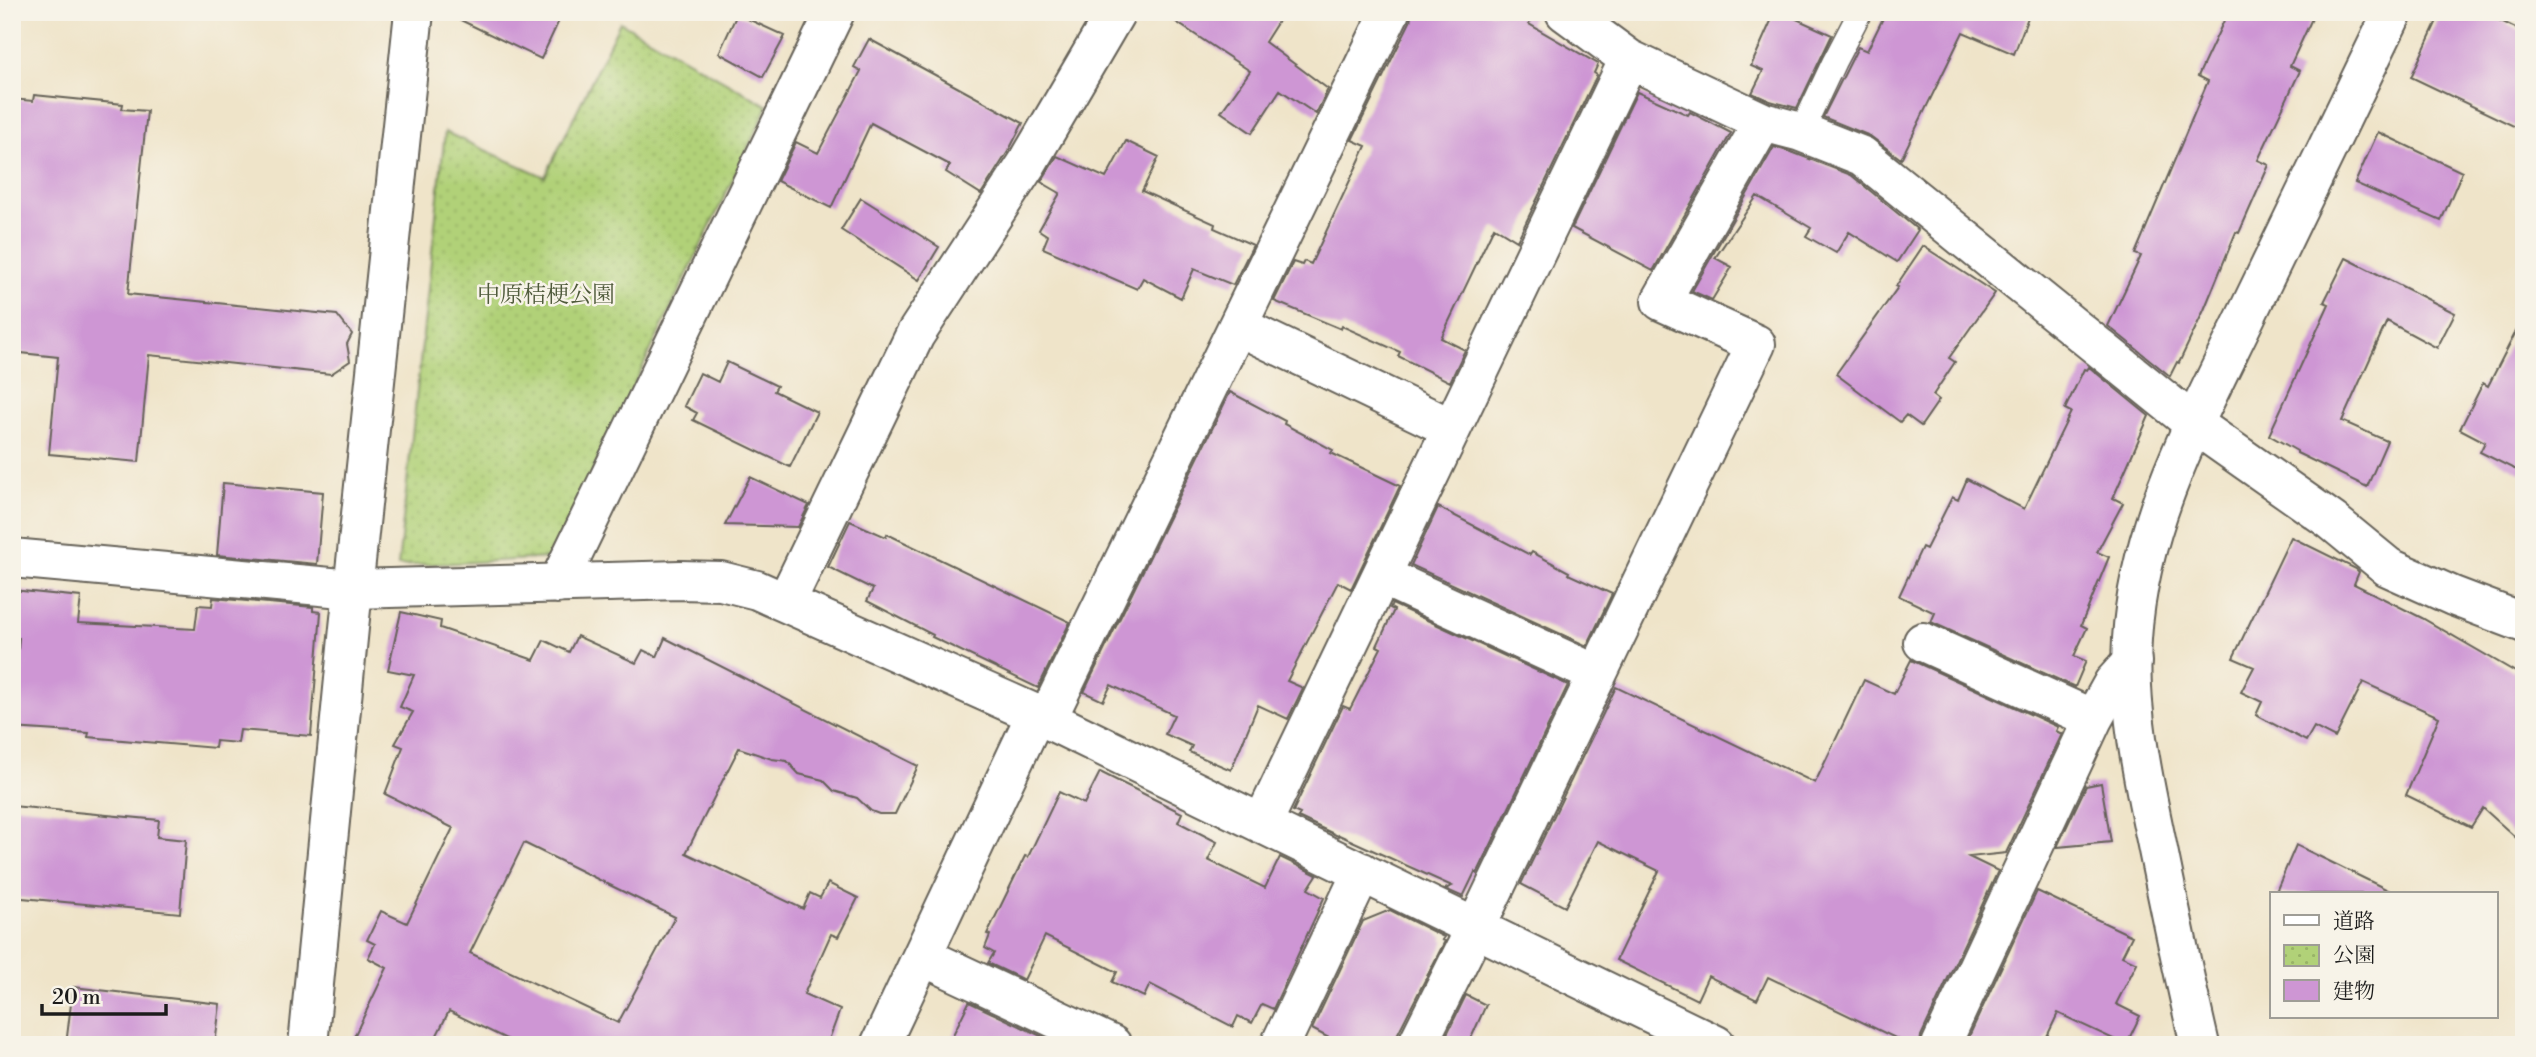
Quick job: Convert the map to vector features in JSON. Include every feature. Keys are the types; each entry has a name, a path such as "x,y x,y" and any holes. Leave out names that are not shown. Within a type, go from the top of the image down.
{"street":[{"path":"308,1045 414,12"},
{"path":"558,584 835,12"},
{"path":"786,602 915,335 1028,162 1116,12"},
{"path":"880,1045 1238,326 1390,12"},
{"path":"1565,12 1629,59 1763,122 1801,132 1862,156 2194,424 2332,521 2388,566 2524,624"},
{"path":"2200,1045 2139,757 2132,704 2135,597 2146,549 2162,501 2194,424 2393,12"},
{"path":"1262,824 1629,59"},
{"path":"1417,1045 1756,344 1661,301 1763,122"},
{"path":"1238,326 1451,428"},
{"path":"12,558 353,589 680,580 721,581 757,590 1042,717 1716,1045"},
{"path":"1382,576 1596,674"},
{"path":"1923,642 2093,719"},
{"path":"1941,1045 2093,719 2113,683 2132,662"},
{"path":"1280,1045 1362,872"},
{"path":"922,956 1112,1045"}],"lane":[{"path":"1801,132 1833,62 1860,12"}],"green space":[{"name":"中原桔梗公園","path":"620,22 768,106 551,558 398,566 445,132 545,177"}],"building":[{"path":"444,12 563,12 541,59"},
{"path":"1161,12 1284,12 1265,42 1328,89 1316,114 1280,90 1252,133 1221,112 1250,71"},
{"path":"1412,12 1535,12 1529,24 1598,64 1594,73 1597,75 1517,241 1494,227 1441,338 1465,350 1450,382 1398,356 1400,352 1342,326 1341,329 1274,301 1293,262 1302,265 1304,261 1311,264 1366,146 1352,140 1410,22"},
{"path":"1775,12 1781,12 1832,35 1797,108 1752,93 1763,71 1751,66"},
{"path":"1886,12 2030,12 2014,54 1963,32 1901,159 1870,136 1823,117 1858,47 1867,51"},
{"path":"2228,12 2315,12 2290,66 2300,71 2258,160 2269,165 2239,233 2236,232 2204,310 2170,376 2108,326 2141,256 2135,254 2208,81 2198,76"},
{"path":"2441,12 2482,12 2524,32 2524,131 2411,77"},
{"path":"737,14 785,36 763,77 719,53"},
{"path":"869,39 1023,123 981,194 946,172 950,165 871,123 831,208 777,181 796,142 818,153 861,71 854,67"},
{"path":"1637,92 1688,115 1690,112 1731,133 1653,271 1572,228"},
{"path":"34,95 123,104 122,109 147,111 128,294 337,315 352,334 347,344 350,361 331,374 149,355 139,462 49,454 58,357 12,352 12,99 33,101"},
{"path":"2378,132 2462,172 2441,221 2355,183"},
{"path":"1126,141 1159,157 1142,191 1215,224 1214,228 1253,245 1233,285 1194,269 1181,298 1143,278 1137,289 1043,248 1048,236 1039,230 1060,193 1041,182 1057,156 1106,178"},
{"path":"1774,147 1851,175 1918,230 1897,262 1849,232 1836,253 1806,236 1811,228 1757,196 1715,258 1732,267 1712,300 1692,291"},
{"path":"861,198 939,247 919,280 841,230"},
{"path":"1923,246 1995,293 1949,358 1955,362 1933,395 1939,400 1921,426 1906,415 1900,422 1836,374 1898,287 1896,286"},
{"path":"2346,258 2455,313 2437,348 2387,321 2342,421 2387,441 2367,487 2297,453 2269,435 2329,304 2324,302"},
{"path":"2524,316 2524,474 2480,452 2485,442 2460,429 2483,383 2488,386"},
{"path":"727,362 777,386 774,391 817,412 790,467 693,420 697,413 684,406 700,373 718,382"},
{"path":"2089,367 2149,416 2113,498 2123,503 2097,552 2109,557 2081,625 2087,628 2074,656 2086,661 2075,687 1931,622 1935,613 1899,596 1922,547 1926,549 1952,497 1958,500 1967,479 2024,509 2071,412 2065,409 2084,369"},
{"path":"1230,392 1285,421 1284,424 1333,450 1331,453 1400,486 1351,589 1338,582 1287,681 1303,688 1288,719 1258,705 1231,770 1189,752 1192,746 1165,734 1174,715 1111,685 1103,701 1084,692"},
{"path":"750,477 809,505 798,527 725,525"},
{"path":"223,483 323,492 317,564 217,555"},
{"path":"1438,507 1612,594 1587,646 1411,565"},
{"path":"850,521 886,537 887,534 1070,622 1038,688 932,637 933,635 867,601 873,589 828,567"},
{"path":"2291,537 2356,569 2359,572 2354,584 2422,618 2524,677 2524,845 2483,808 2471,827 2406,795 2439,717 2363,682 2335,738 2314,727 2306,741 2256,715 2262,702 2241,692 2254,667 2233,658"},
{"path":"12,590 81,597 78,623 195,629 198,605 212,606 213,598 313,607 313,611 321,612 311,736 240,730 238,743 216,741 215,748 88,737 89,733 12,728 19,638 12,638"},
{"path":"1392,604 1568,685 1477,874 1475,872 1463,897 1445,889 1452,886 1338,836 1298,817 1300,814 1293,811 1343,706 1350,709 1381,648 1377,646 1394,610 1390,608"},
{"path":"401,612 441,621 440,628 534,660 544,640 569,652 577,636 636,663 643,650 657,657 665,638 918,766 895,814 879,814 871,811 857,798 834,791 823,780 799,774 787,761 739,748 686,853 803,909 810,893 820,898 828,883 858,898 838,937 831,934 804,994 840,1010 827,1045 519,1045 449,1011 432,1045 350,1045 387,968 368,958 375,944 367,940 381,911 407,923 453,828 385,794 403,747 395,744 413,712 400,707 414,675 388,670","holes":["524,843 675,917 618,1023 470,953"]},
{"path":"1911,660 2058,727 2056,731 2062,734 2006,853 1969,857 1998,871 1921,1036 1920,1045 1910,1045 1768,977 1757,1000 1708,976 1697,1000 1616,960 1659,871 1598,841 1565,907 1521,884 1616,687 1815,783 1864,680 1894,694"},
{"path":"1100,772 1182,813 1178,822 1217,842 1208,860 1265,888 1280,857 1317,875 1308,889 1324,898 1273,1009 1262,1004 1252,1023 1238,1016 1233,1027 1150,984 1144,997 1112,982 1117,972 1045,936 1024,980 988,963 994,953 985,948 990,935 987,934 1059,792 1084,804"},
{"path":"2101,783 2111,842 2057,847 2086,786"},
{"path":"12,806 159,820 157,837 186,840 180,913 12,897"},
{"path":"2296,845 2392,892 2276,892"},
{"path":"2037,891 2132,936 2122,956 2137,963 2116,1004 2140,1016 2126,1045 2058,1013 2043,1045 1965,1045"},
{"path":"1390,910 1444,937 1442,940 1445,941 1397,1035 1395,1045 1342,1045 1312,1029 1363,921"},
{"path":"73,987 220,1004 215,1045 66,1045"},
{"path":"1466,995 1486,1005 1468,1045 1446,1036"},
{"path":"969,1002 1045,1038 1059,1045 948,1045"}]}
